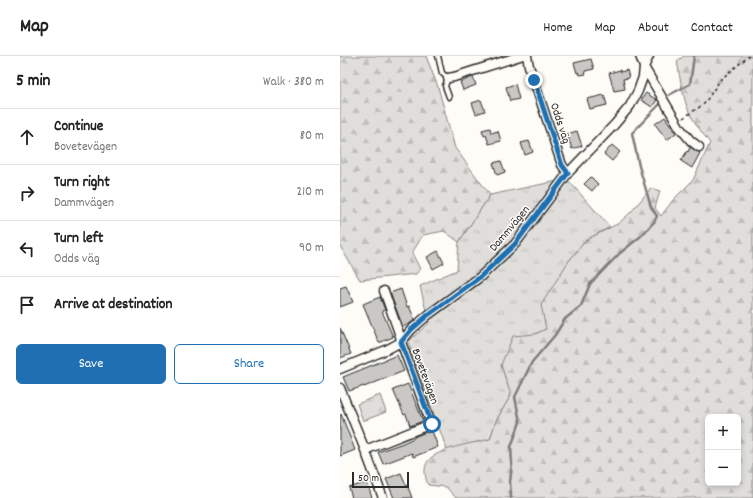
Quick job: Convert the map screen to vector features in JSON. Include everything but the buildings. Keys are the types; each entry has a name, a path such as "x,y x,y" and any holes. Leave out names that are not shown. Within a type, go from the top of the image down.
{"street":[{"path":"448,78 520,56"},
{"name":"Odds väg","path":"527,56 562,165 568,173"},
{"path":"640,56 644,67 670,113 691,141 699,147"},
{"name":"Dammvägen","path":"340,369 386,350 401,342 411,330 428,315 480,277 515,244 568,173 615,124 630,106 636,96 643,77 644,67 649,56"},
{"name":"Bovetevägen","path":"365,450 432,424 401,342 384,291"},
{"path":"340,388 383,498"}],"lane":[{"path":"438,56 442,73 448,78 445,86 449,97"}],"path":[{"path":"677,122 704,104 721,79 749,56"}],"green space":[{"path":"340,56 426,56 438,87 455,148 490,195 459,242 444,231 423,235 412,253 420,269 416,274 360,280 340,246"},
{"path":"684,56 753,56 753,498 456,498 446,487 428,485 425,476 425,467 433,456 448,449 490,439 496,421 511,395 501,365 513,336 535,334 546,329 541,305 568,262 586,240 619,223 631,212 651,188 660,191 655,208 661,216 673,200 693,180 710,143 690,114 685,102 677,61"},
{"path":"567,179 610,227 586,240 568,262 560,276 546,329 535,334 501,365 511,395 496,421 490,439 447,450 408,342 429,323 420,286 457,270 459,242 490,195"},
{"path":"380,395 386,412 363,421 357,404"}],"waterway":[{"path":"669,95 690,84 694,56"},
{"path":"511,498 511,447 520,422 515,397 532,362 555,335 565,319 581,306 590,284 620,253 641,236 654,222 657,216 651,207 639,166 632,133 660,104"}],"route":[{"path":"432,424 401,342 411,330 428,315 480,277 515,244 568,173 562,165 534,80"}]}
